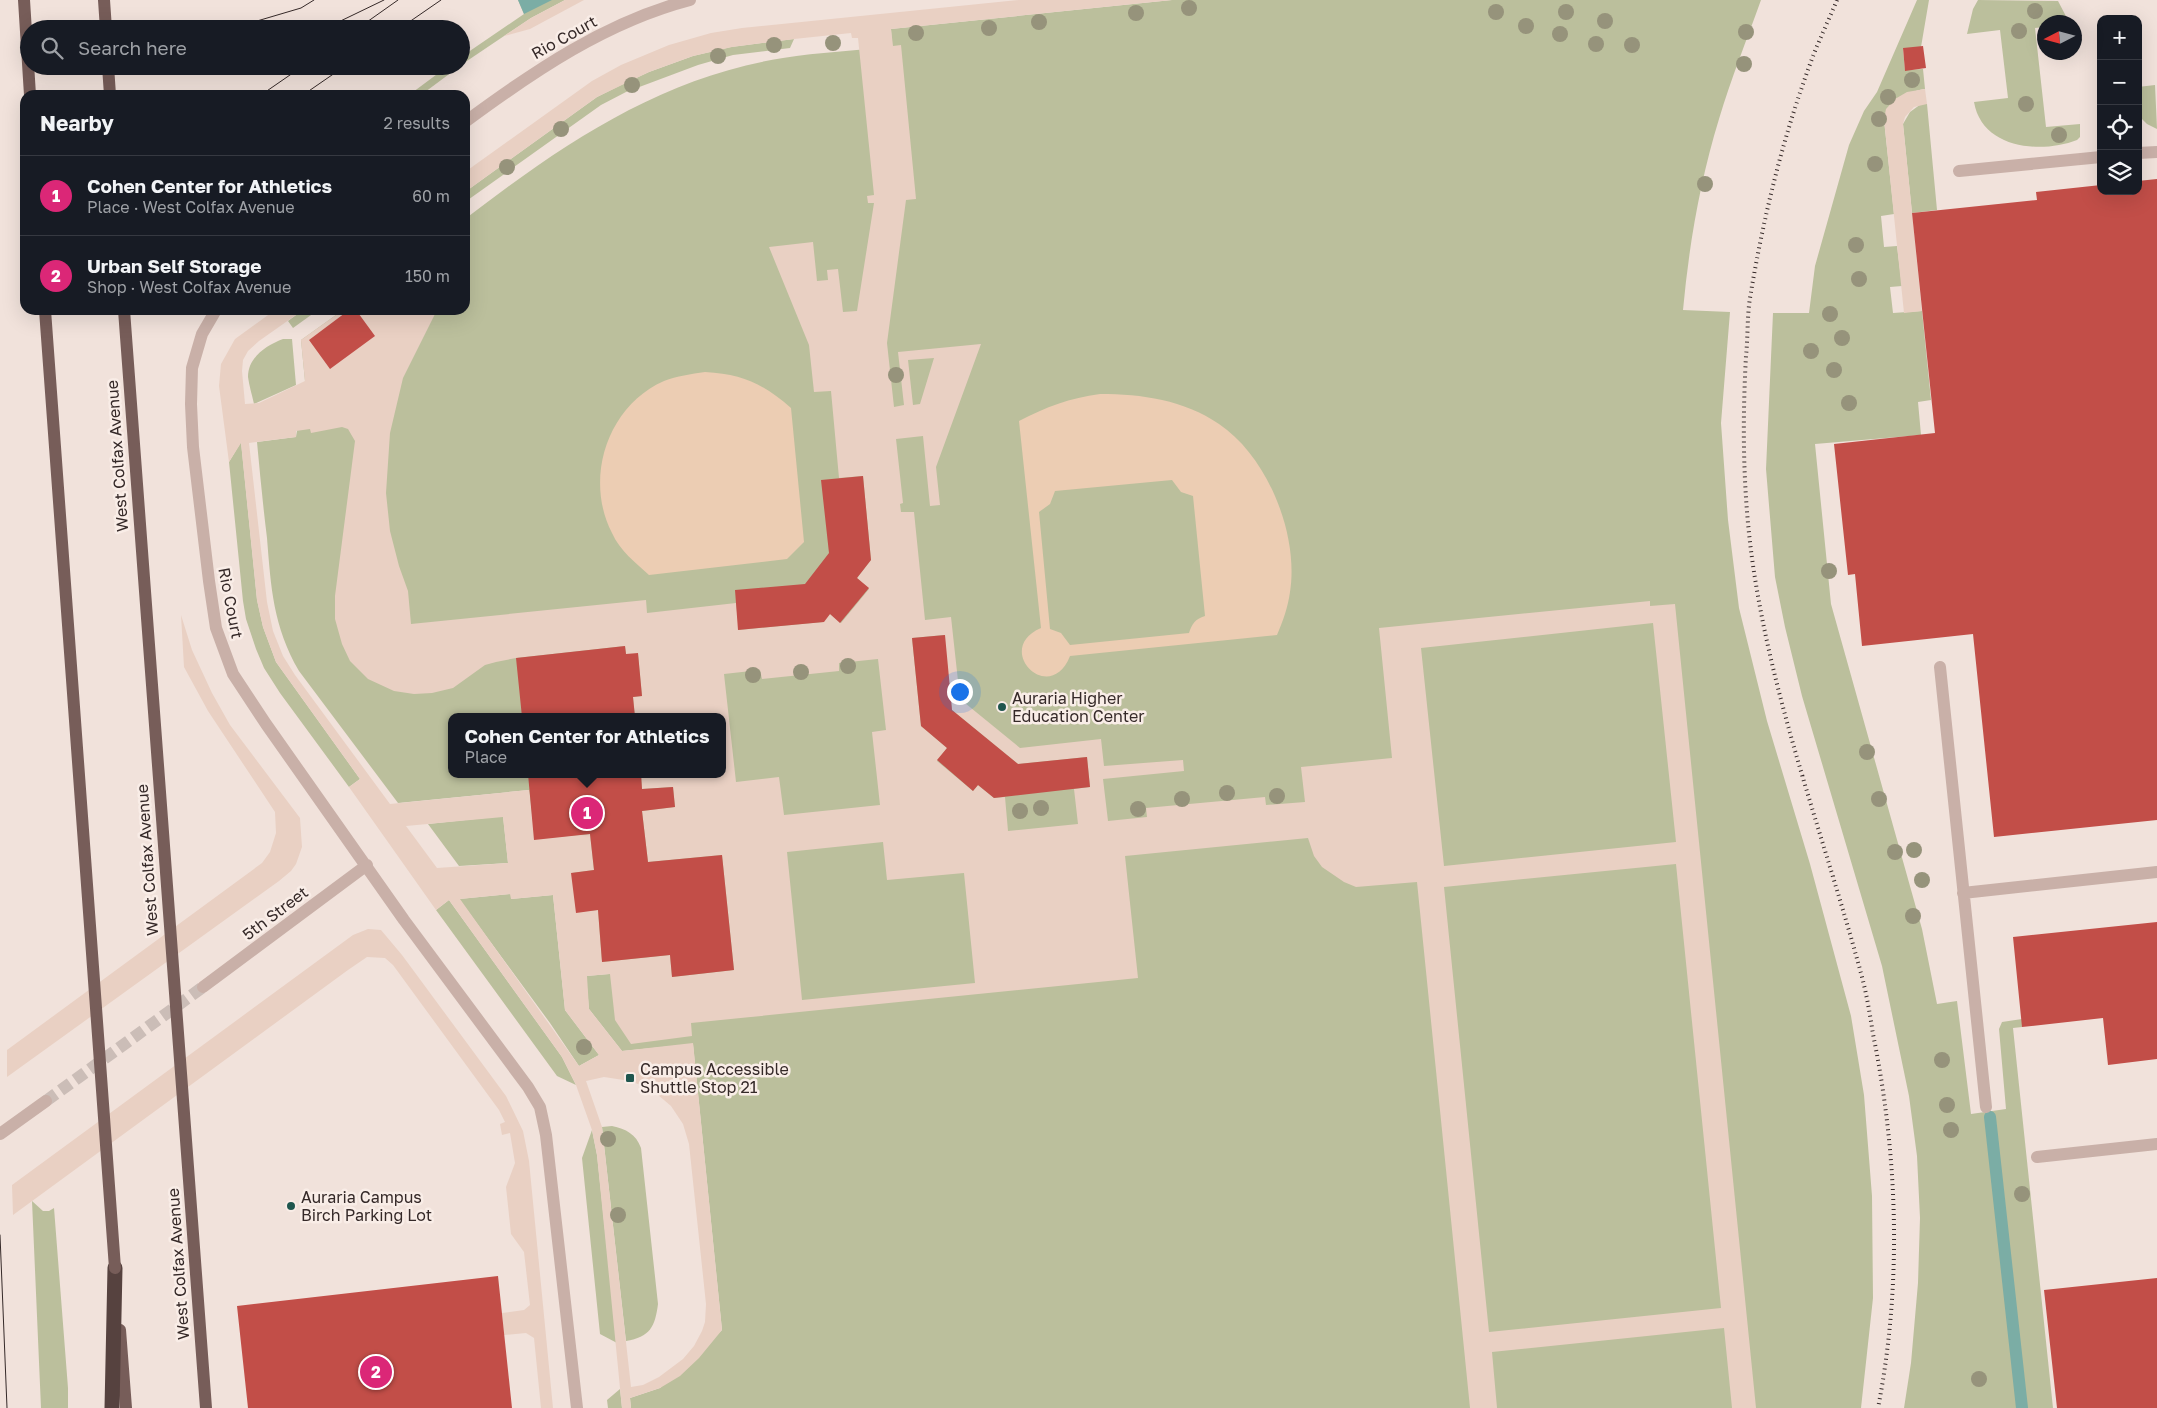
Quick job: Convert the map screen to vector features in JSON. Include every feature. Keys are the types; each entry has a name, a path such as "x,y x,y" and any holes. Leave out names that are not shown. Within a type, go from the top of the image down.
{"highway":[{"path":"112,1408 115,1268"}],"main road":[{"path":"24,0 25,20"},
{"path":"104,0 105,20"},
{"path":"29,75 30,90"},
{"path":"109,75 110,90"},
{"path":"45,315 126,1408"},
{"name":"West Colfax Avenue","path":"124,315 206,1408"}],"street":[{"name":"Rio Court","path":"470,118 514,85 572,49 643,15 690,0"},
{"path":"2142,153 2157,152"},
{"path":"1959,171 2097,157"},
{"name":"Rio Court","path":"213,315 202,334 192,368 191,404 194,457 216,628 233,674 266,724 367,866"},
{"path":"1940,667 1986,1107"},
{"path":"367,866 404,920 528,1087 540,1107 548,1154 577,1408"},
{"name":"5th Street","path":"203,986 367,866"},
{"path":"1963,893 2157,872"},
{"path":"0,1134 46,1101"},
{"path":"2038,1156 2157,1144"}],"green space":[{"path":"518,0 565,0 531,18 470,59 470,51 524,14"},
{"name":"Auraria Higher Education Center","path":"1172,0 1761,0 1712,142 1692,237 1683,310 1730,312 1721,423 1728,520 1739,608 1767,721 1810,864 1851,1016 1864,1095 1872,1196 1873,1298 1861,1408 631,1408 630,1398 660,1388 722,1330 693,1044 622,1051 589,1009 586,976 609,974 576,913 572,873 534,840 529,790 398,803 299,671 284,638 272,590 257,442 296,437 305,381 301,340 336,315 470,315 470,215 576,140 654,98 695,81 738,68 797,56 892,46 891,29"},
{"path":"1917,0 1929,0 1921,47 1903,49 1905,70 1923,69 1925,89 1899,98 1886,113 1884,120 1894,214 1881,216 1884,247 1897,246 1902,286 1890,287 1893,313 1922,311 1931,400 1918,402 1921,435 1815,444 1831,604 1922,929 1937,1004 1957,1001 1971,1114 2006,1109 1999,1029 2002,1022 2022,1019 2022,1027 2013,1028 2053,1408 1904,1408 1911,1363 1918,1283 1920,1218 1917,1156 1909,1096 1882,966 1802,696 1775,577 1766,469 1773,313 1809,313 1815,266 1849,145 1864,111 1877,92"},
{"path":"1978,0 2058,1 2065,15 2037,15 2037,28 2035,28 2037,60 2039,60 2046,127 2080,124 2080,137 2077,140 2047,147 2031,147 2015,144 1988,130 1979,118 1974,102 2008,98 2000,30 1967,34 1973,9"},
{"path":"794,39 790,48 733,55 698,65 626,92 601,105 470,198 470,188 597,97 649,72 693,56 731,47"},
{"path":"436,75 448,75 428,90 416,90"},
{"path":"2155,85 2157,129 2142,119 2142,87"},
{"path":"1921,104 1927,104 1937,210 1912,213 1903,124 1910,112"},
{"path":"296,315 311,315 293,328 288,321"},
{"path":"283,339 292,339 296,385 254,404 248,377 251,363 265,348"},
{"path":"241,442 257,600 263,627 276,662 360,779 349,787 280,693 264,668 246,619 229,462"},
{"path":"503,816 508,863 459,866 428,824"},
{"path":"511,894 511,899 553,895 565,1010 599,1055 579,1066 550,1023 459,899"},
{"path":"449,900 562,1057 576,1085 557,1076 436,910"},
{"path":"612,1126 630,1133 641,1148 658,1304 655,1319 650,1330 641,1337 626,1341 602,1127"},
{"path":"592,1130 597,1155 617,1343 600,1334 582,1158"},
{"path":"32,1201 43,1211 49,1211 54,1208 68,1408 41,1408"},
{"path":"620,1389 622,1408 608,1408 607,1400"}],"sand":[{"path":"705,372 731,375 752,382 791,408 804,542 787,559 649,575 619,545 604,512 600,490 601,468 606,446 615,426 628,408 644,392 669,379"},
{"path":"1100,394 1147,397 1192,409 1219,424 1236,438 1252,456 1276,499 1290,546 1292,570 1290,592 1285,614 1277,635 1070,656 1061,670 1050,676 1039,675 1030,669 1023,660 1022,648 1027,637 1041,628 1019,421 1058,404","holes":["1172,480 1181,492 1193,496 1205,616 1194,622 1189,633 1070,645 1061,633 1050,629 1039,512 1050,504 1055,491"]}],"shaded area":[{"path":"565,0 584,0 530,29 504,36 531,18"},
{"path":"1019,0 1172,0 891,29 893,46 901,45 916,199 906,200 887,343 894,407 904,405 898,352 981,344 936,467 940,505 930,506 923,436 896,439 903,503 900,504 901,512 914,512 925,620 951,617 960,699 1020,748 1101,739 1104,766 1183,760 1184,771 1103,779 1108,821 1147,817 1146,808 1265,797 1266,805 1305,802 1301,767 1392,758 1379,628 1650,601 1650,606 1675,604 1756,1408 1732,1408 1724,1328 1492,1352 1497,1408 1470,1408 1417,882 1356,887 1344,882 1322,867 1314,856 1308,838 1125,856 1138,978 691,1023 692,1036 631,1044 615,1020 610,974 587,976 589,1009 622,1051 693,1043 722,1330 699,1358 680,1376 660,1388 630,1398 631,1408 622,1408 597,1155 592,1130 576,1085 562,1057 449,900 436,910 349,787 360,779 276,662 263,627 257,600 241,443 229,462 219,386 221,364 235,339 268,315 296,315 248,351 243,360 242,371 245,404 259,403 305,381 301,340 336,315 434,315 403,378 390,433 386,493 390,531 408,591 411,624 646,600 647,613 736,603 739,630 823,622 830,614 841,623 869,589 857,578 871,560 863,476 839,478 831,391 814,392 809,345 769,247 813,242 817,281 828,280 827,270 838,269 843,312 857,311 874,203 868,203 867,196 874,195 858,38 852,38 851,33 732,47 693,56 649,72 597,97 470,188 470,168 592,81 621,65 669,45 711,33 742,28","holes":["934,358 920,404 913,405 908,360","342,427 348,429 355,441 335,596 335,619 342,644 350,661 368,679 394,691 414,694 432,693 453,688 485,665 496,662 516,658 625,646 626,654 638,654 642,696 633,697 635,713 726,713 726,778 641,778 642,789 673,787 675,807 642,811 648,862 722,855 734,970 672,977 670,955 602,962 598,910 576,912 572,873 594,870 590,834 535,839 529,790 390,804 295,675 283,656 273,631 267,602 249,443 296,437 296,431 310,429 311,433","1653,623 1676,842 1444,866 1421,648","944,635 952,710 1018,764 1087,757 1090,787 1074,789 1078,824 1008,831 1005,797 994,798 978,785 973,791 937,761 947,748 921,726 912,638","878,659 886,730 872,732 880,805 784,815 779,777 736,782 724,674 760,670 762,679 839,671 839,663","503,817 508,863 437,868 406,826","883,842 887,880 964,873 975,983 802,1000 787,852","1676,864 1721,1308 1489,1332 1444,887","510,894 511,899 553,895 565,1010 599,1055 579,1066 460,899","604,1077 630,1081 651,1089 671,1106 683,1124 689,1144 706,1304 705,1322 694,1346 683,1359 659,1377 643,1385 631,1387 602,1127 586,1081"]},
{"path":"1925,89 1927,104 1914,107 1905,117 1903,124 1922,311 1904,313 1884,119 1886,109 1895,99 1907,92"},
{"path":"181,615 192,650 212,693 230,725 300,818 302,847 296,864 279,881 7,1077 7,1050 262,863 270,852 276,833 275,812 208,711 184,667"},
{"path":"368,929 381,930 402,955 506,1096 523,1131 529,1161 553,1408 541,1408 534,1338 526,1333 504,1335 502,1313 524,1310 530,1305 524,1252 511,1234 506,1187 515,1163 510,1133 502,1135 500,1124 505,1122 499,1110 393,965 385,958 367,957 348,970 13,1215 12,1185 353,935"}],"water":[{"path":"518,0 552,0 524,14"}],"building":[{"path":"1923,46 1926,68 1905,71 1903,48"},
{"path":"2157,179 2157,820 1994,837 1973,634 1862,646 1855,574 1848,575 1834,444 1935,433 1912,213 2037,200 2036,192 2097,185 2097,195 2142,195 2142,181"},
{"path":"342,315 360,315 375,336 330,369 309,340"},
{"path":"863,476 871,560 857,578 869,588 840,623 830,614 824,622 738,630 735,590 805,584 829,553 821,480"},
{"path":"945,635 952,710 1018,764 1087,757 1090,787 994,798 978,785 973,791 937,760 947,748 921,726 912,638"},
{"path":"625,646 626,654 638,653 642,696 633,697 635,713 522,713 516,658"},
{"path":"528,778 641,778 642,789 673,787 675,807 642,811 648,862 722,855 734,970 672,977 670,955 602,962 598,910 576,913 571,873 594,870 590,834 534,840"},
{"path":"2157,922 2157,1059 2108,1065 2103,1018 2022,1027 2013,937"},
{"path":"498,1276 512,1408 248,1408 237,1306"},
{"path":"2157,1278 2157,1408 2057,1408 2044,1290"}],"waterway":[{"path":"1990,1117 2022,1408"}],"tunnel":[{"path":"46,1101 203,987"}],"tram line":[{"path":"260,20 301,8 314,0"},
{"path":"343,20 384,0"},
{"path":"370,20 398,0"},
{"path":"412,20 441,0"},
{"path":"268,90 290,75"},
{"path":"310,90 332,75"},
{"path":"0,1235 7,1408"}],"railway":[{"path":"1837,0 1812,58 1790,123 1761,239 1748,312 1744,464 1750,545 1763,624 1802,776 1862,977 1888,1127 1892,1174 1894,1268 1886,1362 1878,1408"}],"place":[{"name":"Auraria Higher Education Center","path":"1002,707"},
{"name":"Cohen Center for Athletics","path":"587,813"},
{"name":"Campus Accessible Shuttle Stop 21","path":"630,1078"},
{"name":"Auraria Campus Birch Parking Lot","path":"291,1206"},
{"name":"Urban Self Storage","path":"376,1372"}]}
